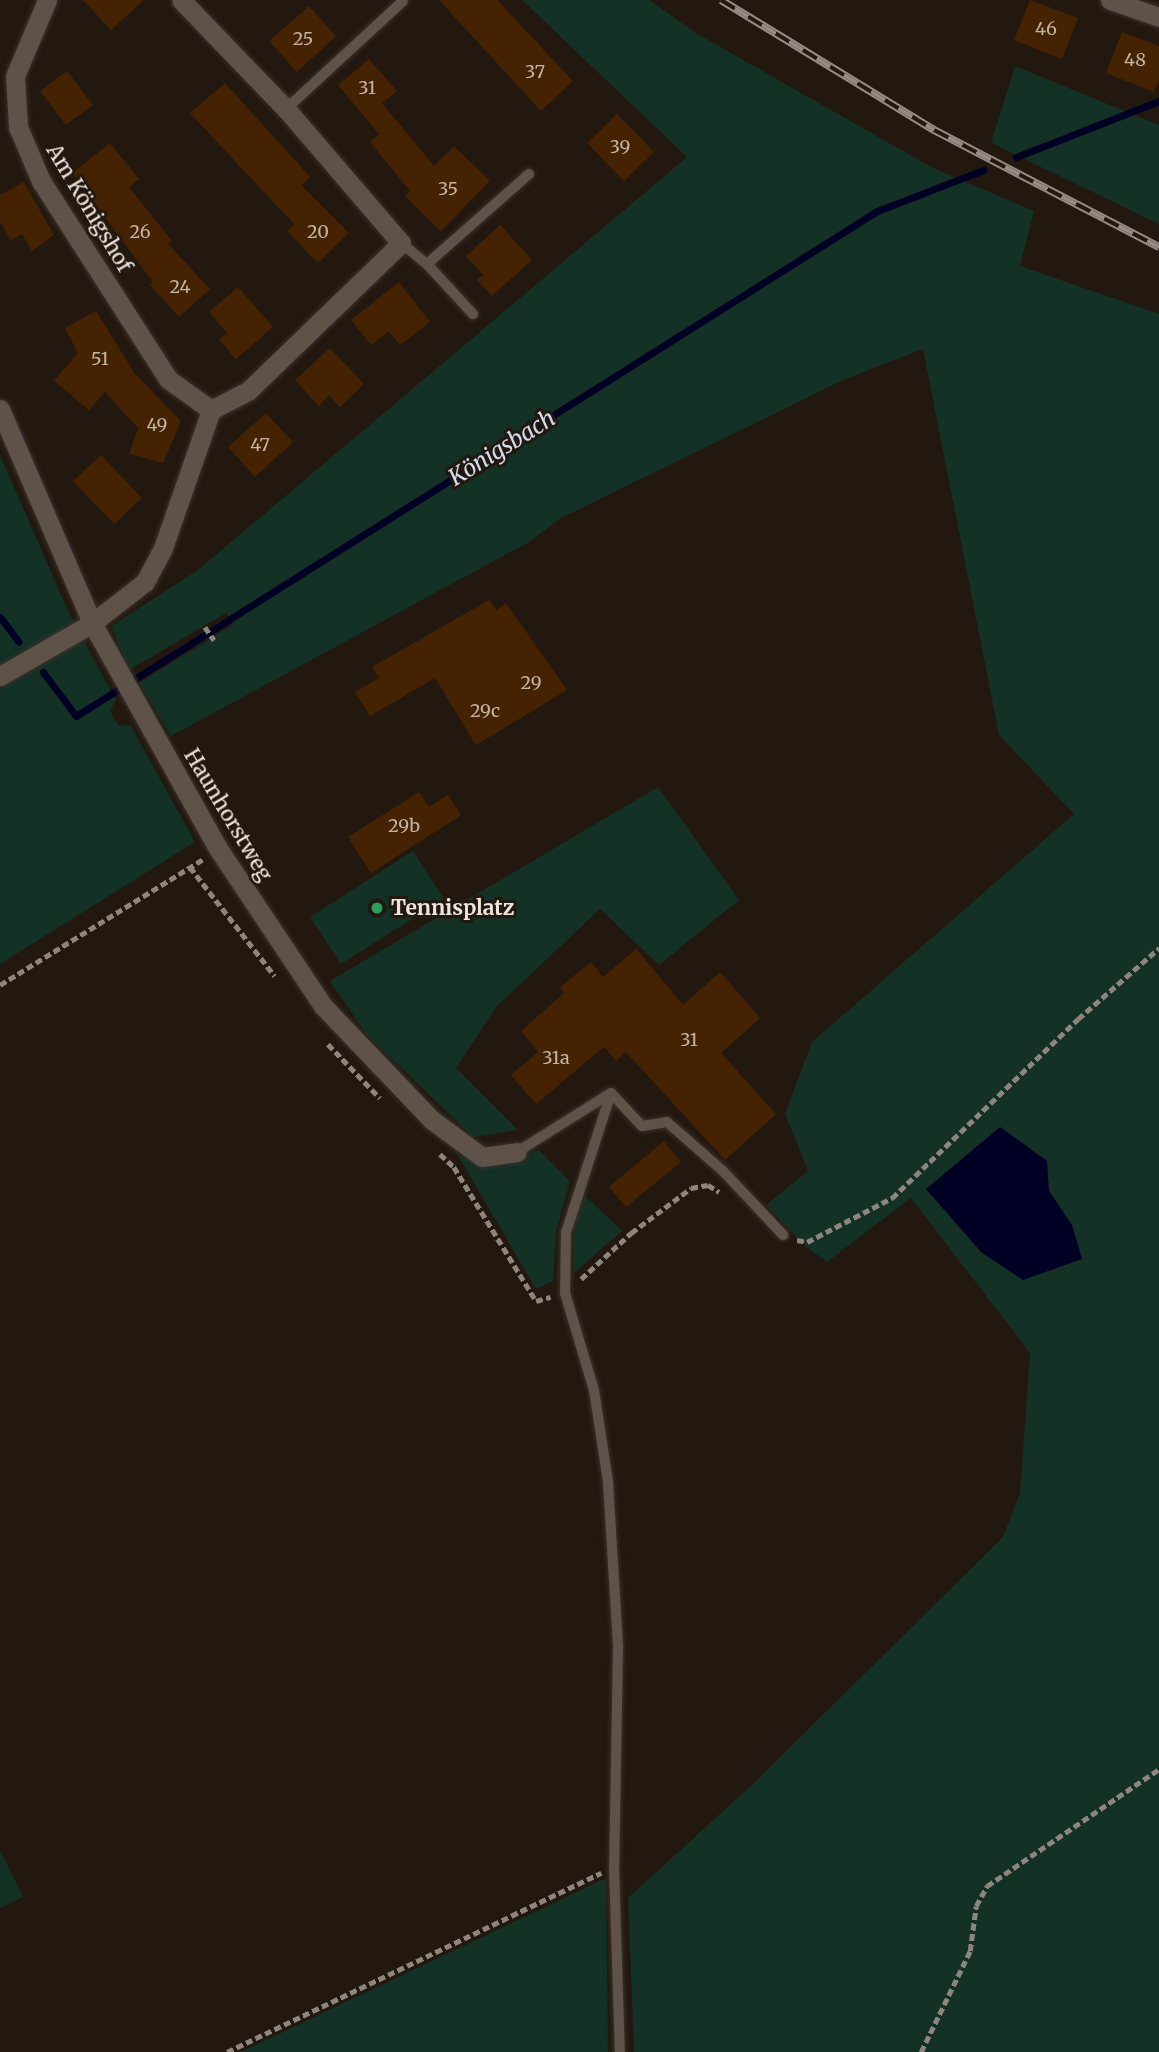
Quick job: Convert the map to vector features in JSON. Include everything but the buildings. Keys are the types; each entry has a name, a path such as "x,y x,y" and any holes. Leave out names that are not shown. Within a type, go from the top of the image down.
{"street":[{"name":"Am Königshof","path":"47,0 15,76 18,127 41,181 168,379 211,410"},
{"path":"0,677 92,623 145,582 163,548 211,410 248,391 401,243 286,109 181,0"},
{"path":"1110,0 1159,17"},
{"name":"Haunhorstweg","path":"0,409 5,434 92,623 219,850 323,1006 368,1058 432,1120 482,1157 517,1152"}],"lane":[{"path":"286,109 403,1"},
{"path":"427,264 529,174"},
{"path":"401,243 427,264 473,314"},
{"path":"517,1152 611,1093"},
{"path":"611,1093 642,1126 667,1122 783,1237"},
{"path":"611,1093 566,1232 565,1293 594,1390 608,1482 618,1647 614,1866 620,2052"}],"path":[{"path":"205,627 214,640"},
{"path":"0,985 219,850"},
{"path":"783,1237 807,1242 892,1198 1078,1019 1159,948"},
{"path":"565,1293 631,1233 691,1188 708,1185 726,1199"},
{"path":"921,2052 970,1951 976,1906 987,1886 1159,1769"},
{"path":"227,2052 614,1866"}],"green space":[{"path":"522,0 650,0 694,32 933,168 1034,211 1020,266 1159,314 1159,2052 634,2052 628,1898 755,1782 1003,1537 1020,1493 1030,1353 911,1198 827,1262 805,1246 766,1205 808,1171 785,1114 812,1042 1074,814 999,735 923,349 843,380 559,519 529,542 171,736 139,683 234,624 226,613 129,670 111,626 198,570 687,157","holes":["1049,1191 1072,1225 981,1252 967,1234"]},
{"path":"1015,66 1159,125 1159,224 991,143"},
{"path":"0,455 69,613 116,700 110,711 118,725 131,726 195,842 0,964"},
{"path":"658,787 739,900 659,965 600,909 497,1006 456,1068 518,1130 473,1137 366,1034 330,981"},
{"name":"Tennisplatz","path":"413,851 444,899 341,964 310,917"},
{"path":"539,1150 570,1181 556,1232 553,1281 536,1289 457,1154 495,1166"},
{"path":"582,1193 622,1231 574,1273 573,1229"},
{"path":"0,1850 23,1897 0,1908"},
{"path":"606,1878 608,2052 241,2052"}],"water":[{"path":"1000,1127 1047,1161 1049,1191 1072,1225 1082,1259 1023,1280 981,1252 926,1189"}],"waterway":[{"name":"Königsbach","path":"1016,157 1159,101"},
{"name":"Königsbach","path":"43,672 76,716 877,211 983,170"},
{"name":"Königsbach","path":"0,617 19,642"}],"railway":[{"path":"721,0 934,130 1159,247"}],"place":[{"name":"Tennisplatz","path":"377,908"}]}
